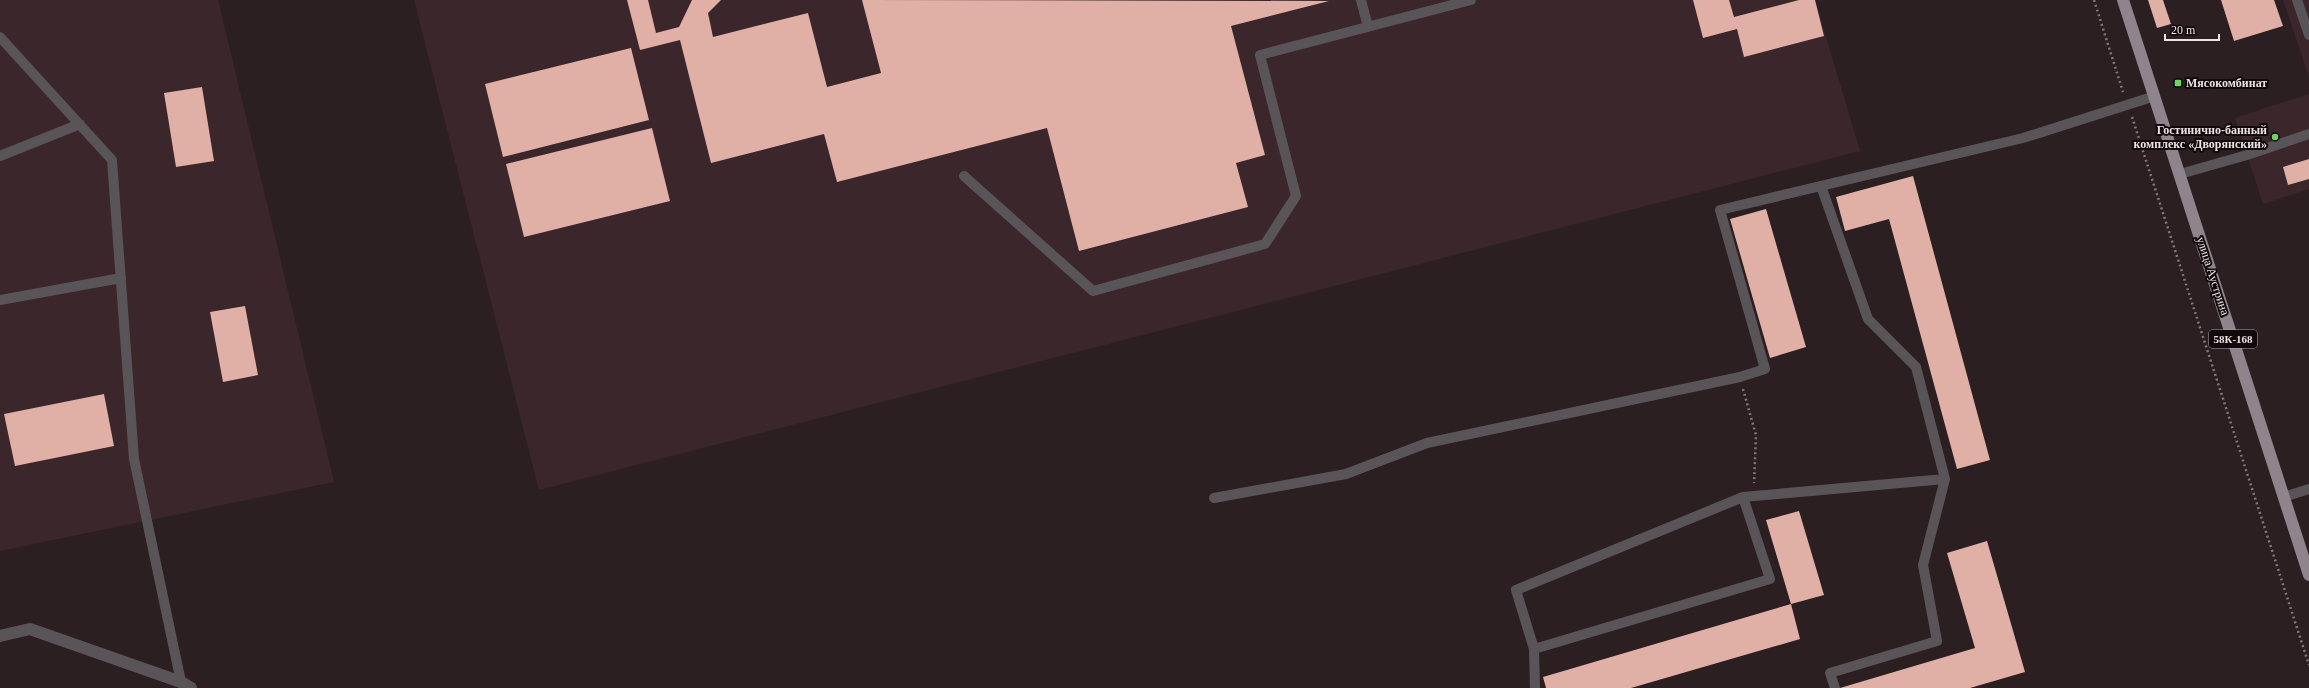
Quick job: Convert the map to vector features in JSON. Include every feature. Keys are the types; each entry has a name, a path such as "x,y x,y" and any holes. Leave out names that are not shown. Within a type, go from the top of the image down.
{"main road":[{"name":"улица Аустрина","path":"2123,0 2309,575"}],"street":[{"path":"0,636 30,629 186,685"}],"lane":[{"path":"1361,0 1368,27"},
{"path":"964,176 1093,291 1265,244 1296,196 1260,55 1471,0"},
{"path":"2297,0 2309,35"},
{"path":"0,37 112,160 134,459 186,685"},
{"path":"1214,498 1346,474 1428,444 1740,377 1766,369 1720,210 2023,138 2155,96"},
{"path":"0,156 80,124"},
{"path":"2180,174 2247,155 2309,134"},
{"path":"1821,186 1868,319 1916,366 1945,480 1923,565 1937,641 1830,673 1835,688"},
{"path":"0,300 121,278"},
{"path":"1535,688 1534,649 1516,590 1743,497 1945,480"},
{"path":"2284,498 2309,490"},
{"path":"1534,649 1770,579 1743,497"}],"path":[{"path":"2094,0 2309,665"},
{"path":"1740,377 1756,435 1754,495"}],"shaded area":[{"path":"0,0 218,0 334,482 0,551"},
{"path":"414,0 1815,0 1860,151 539,490"},
{"path":"2283,0 2309,0 2309,77"},
{"name":"Гостинично-банный комплекс «Дворянский»","path":"2309,94 2309,189 2263,204 2235,118"}],"building":[{"path":"627,0 648,0 656,33 679,27 692,0 721,0 708,13 713,37 808,13 827,87 881,73 862,0 1329,1 1231,26 1265,155 1236,163 1248,207 1079,251 1047,128 837,182 824,134 711,163 680,40 640,50"},
{"path":"1693,0 1729,0 1734,17 1799,0 1815,0 1824,36 1744,57 1737,29 1703,38"},
{"path":"2148,0 2163,0 2171,24 2157,28"},
{"path":"2221,0 2274,0 2283,26 2234,41"},
{"path":"631,48 649,120 503,157 485,84"},
{"path":"202,87 214,161 176,167 164,93"},
{"path":"652,128 670,201 524,237 506,164"},
{"path":"2309,159 2309,179 2288,185 2283,167"},
{"path":"1913,176 1990,460 1957,469 1889,219 1845,231 1836,197"},
{"path":"1766,209 1806,347 1770,358 1730,219"},
{"path":"245,306 258,375 223,382 210,312"},
{"path":"104,394 114,446 15,466 4,414"},
{"path":"1799,511 1824,595 1791,604 1766,520"},
{"path":"1987,541 2025,672 1970,688 1840,688 1975,648 1947,553"},
{"path":"1791,604 1800,639 1631,688 1546,688 1543,677"}],"place":[{"name":"Мясокомбинат","path":"2178,83"},
{"name":"Гостинично-банный комплекс «Дворянский»","path":"2275,137"}]}
